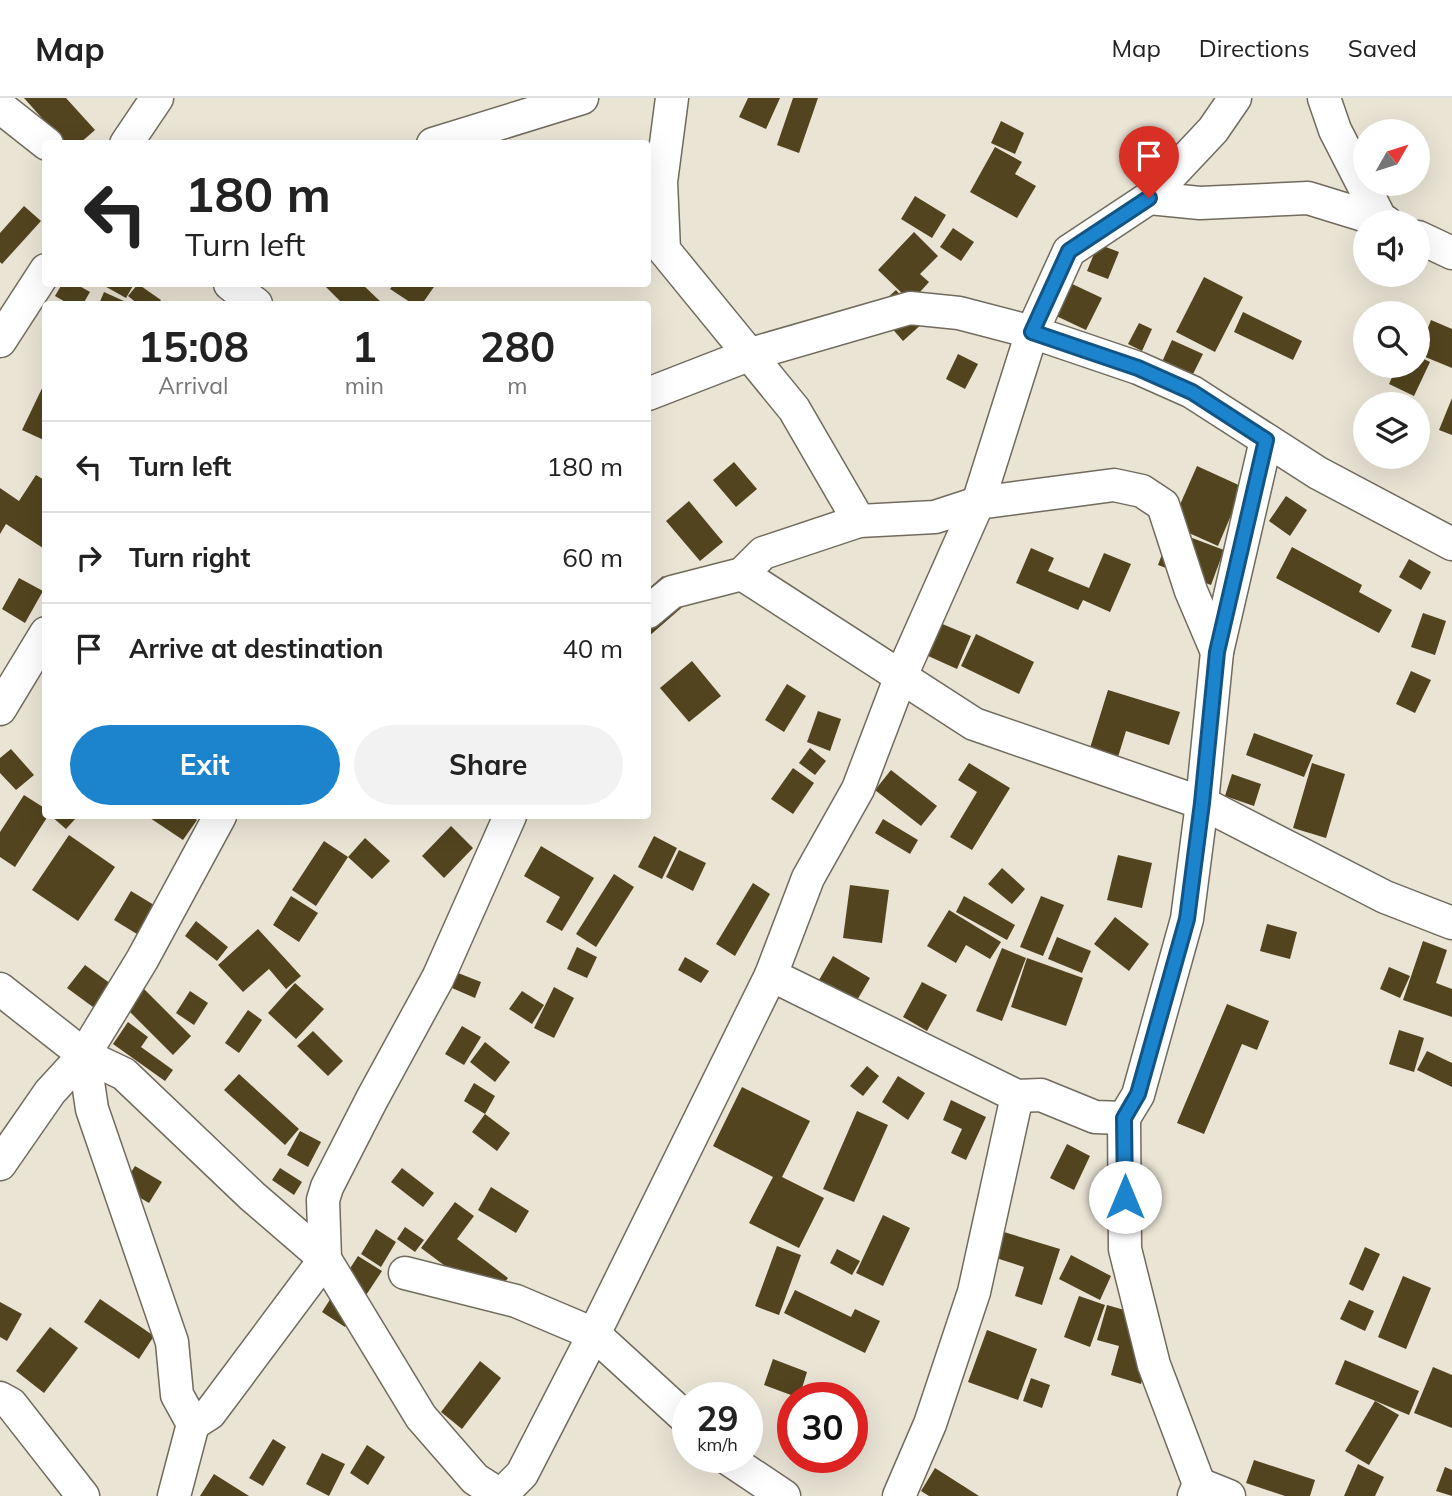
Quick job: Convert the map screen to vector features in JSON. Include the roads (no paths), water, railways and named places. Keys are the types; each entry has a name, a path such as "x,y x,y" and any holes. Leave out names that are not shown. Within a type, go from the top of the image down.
{"street":[{"path":"129,140 157,98"},
{"path":"446,140 582,98"},
{"path":"672,98 662,182 664,250 793,409 859,521"},
{"path":"0,989 83,1055 124,1074 252,1196 325,1259 421,1417 475,1479 500,1495 522,1474 594,1334 771,975 808,878 858,789 901,676 978,503 1032,332 1069,251 1149,198 1213,130 1235,98"},
{"path":"1324,98 1335,130 1378,210"},
{"path":"0,107 42,140"},
{"path":"1149,198 1200,203 1308,198 1353,212"},
{"path":"1430,243 1452,253"},
{"path":"0,341 42,276"},
{"path":"651,393 751,354 910,308 959,313 1032,332 1138,368 1192,392 1318,473 1452,544"},
{"path":"1229,1496 1197,1490 1154,1364 1125,1249 1124,1118 1138,1094 1187,919 1217,652 1266,440"},
{"path":"651,610 672,592 741,574 763,553 859,521 935,517 978,503 1114,485 1142,491 1163,505 1191,591 1217,652"},
{"path":"741,574 974,724 1202,803 1385,897 1452,923"},
{"path":"0,709 42,640"},
{"path":"0,1164 50,1092 83,1055 142,960 218,819"},
{"path":"174,1496 193,1424 210,1413 325,1259 323,1200 327,1187 438,978 509,819"},
{"path":"771,975 1017,1096 1041,1095 1094,1117 1124,1118"},
{"path":"83,1055 93,1109 172,1342 177,1395 193,1424"},
{"path":"899,1496 930,1424 974,1292 1017,1096"},
{"path":"405,1273 516,1301 594,1334 672,1405"},
{"path":"0,1398 11,1404 83,1496"},
{"path":"750,1473 784,1496"}]}
